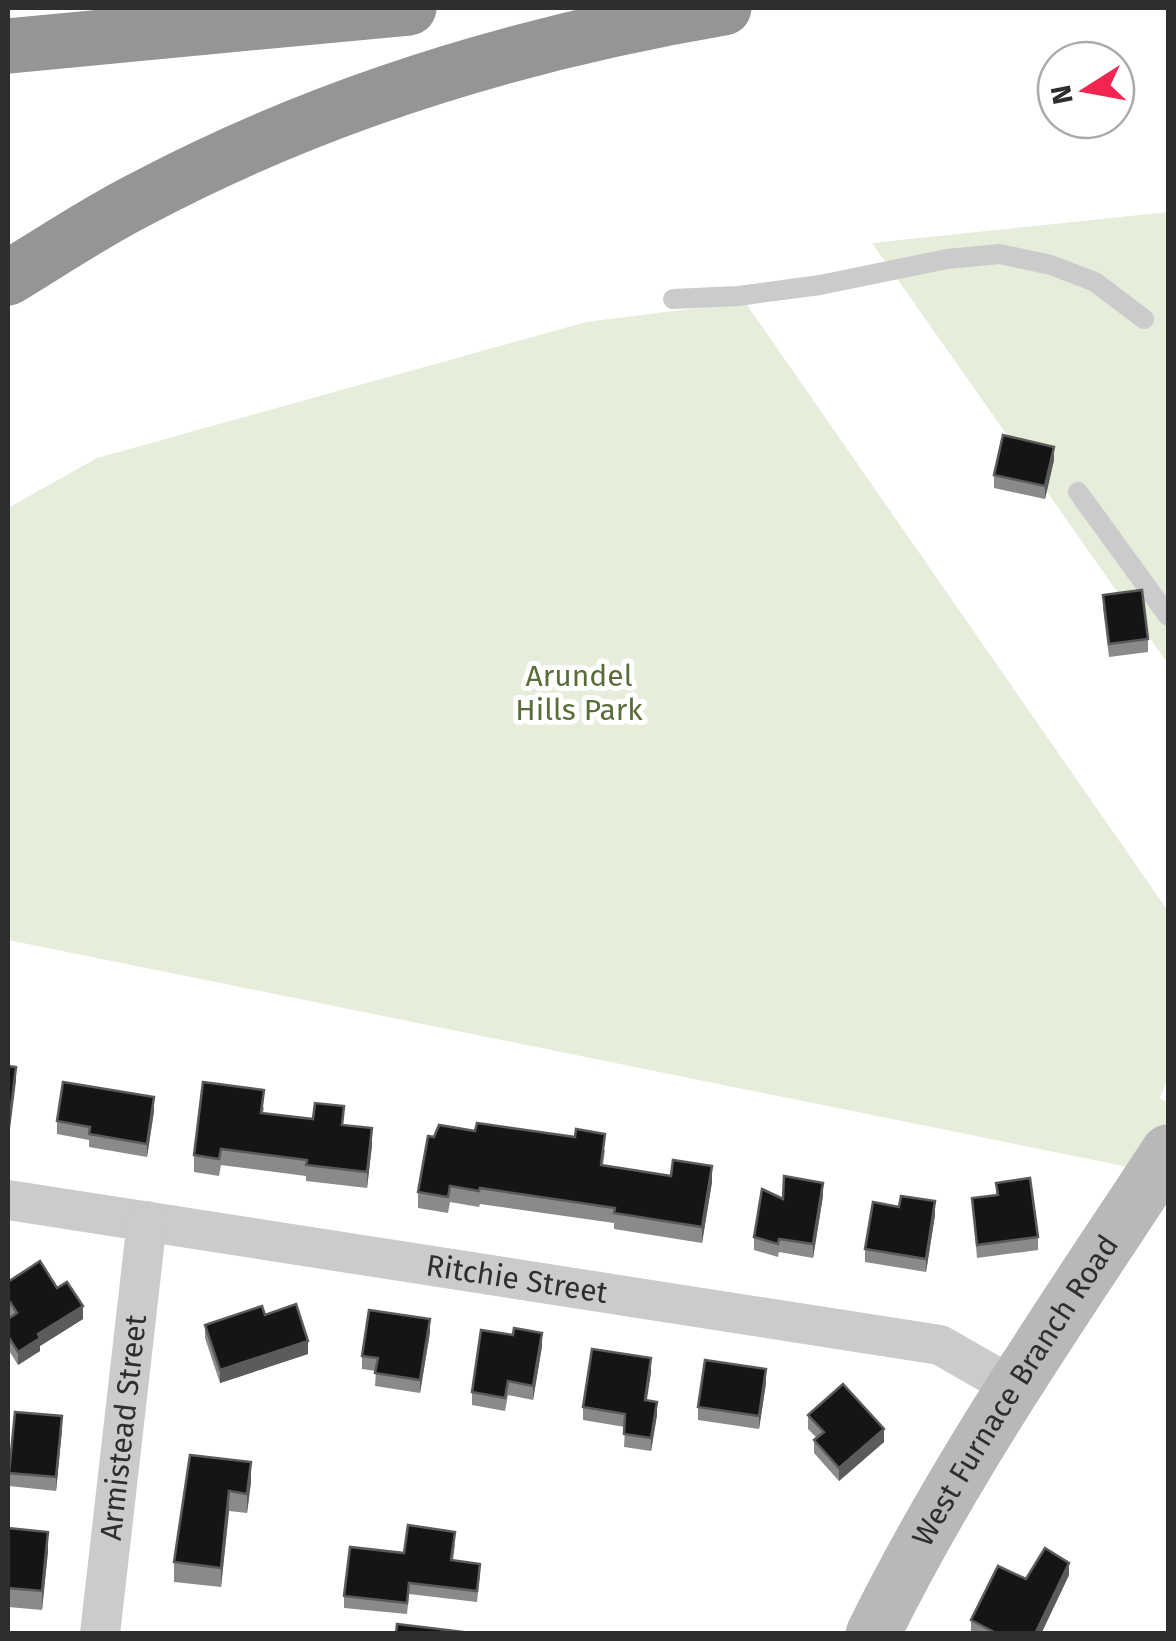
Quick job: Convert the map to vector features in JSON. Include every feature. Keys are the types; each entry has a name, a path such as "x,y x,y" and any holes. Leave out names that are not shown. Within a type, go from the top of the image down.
{"highway":[{"path":"8,46 409,8"},
{"path":"8,278 170,184 251,145 388,91 529,47 618,26 724,8"}],"main road":[{"name":"West Furnace Branch Road","path":"873,1634 899,1581 1013,1388 1168,1152"}],"street":[{"name":"Ritchie Street","path":"8,1200 940,1344 1013,1388"},
{"name":"Armistead Street","path":"100,1634 148,1222"}],"lane":[{"path":"673,299 738,296 820,285 947,259 1000,254 1051,265 1095,282 1144,319"},
{"path":"1078,492 1168,616"}],"green space":[{"path":"1168,212 1168,664 872,243"},
{"name":"Arundel Hills Park","path":"745,302 1168,911 1168,1078 1160,1098 1168,1103 1168,1175 8,940 8,508 97,458 586,322"}],"building":[{"path":"1003,435 1054,447 1045,486 994,475"},
{"path":"1142,590 1148,639 1109,644 1103,595"},
{"path":"8,1066 16,1067 9,1124 8,1124"},
{"path":"63,1082 154,1097 147,1144 89,1134 90,1127 57,1121"},
{"path":"203,1082 264,1090 261,1113 313,1119 315,1103 344,1106 342,1125 372,1128 367,1172 221,1149 219,1159 194,1155"},
{"path":"477,1123 575,1137 576,1129 605,1134 601,1165 671,1176 673,1160 712,1166 702,1227 614,1213 615,1208 480,1188 479,1191 450,1186 448,1197 418,1192 428,1136 434,1137 439,1125 475,1131"},
{"path":"784,1176 823,1183 813,1244 779,1239 778,1244 754,1237 762,1189 783,1199"},
{"path":"1030,1178 1038,1237 977,1245 972,1198 998,1195 996,1183"},
{"path":"901,1196 935,1201 926,1259 865,1249 873,1202 899,1207"},
{"path":"40,1261 57,1288 67,1282 83,1306 38,1334 40,1338 18,1352 8,1336 8,1319 17,1313 8,1299 8,1282"},
{"path":"296,1304 308,1341 220,1370 205,1325 262,1306 265,1315"},
{"path":"369,1310 430,1319 420,1380 375,1373 378,1358 362,1356"},
{"path":"514,1328 542,1333 533,1386 508,1381 505,1398 472,1392 481,1330 513,1335"},
{"path":"592,1349 651,1358 645,1400 657,1402 651,1438 624,1434 625,1414 583,1407"},
{"path":"705,1360 766,1369 759,1416 698,1407"},
{"path":"843,1384 884,1429 839,1468 814,1440 824,1432 808,1415"},
{"path":"15,1412 62,1416 56,1477 9,1473"},
{"path":"190,1455 251,1462 247,1494 229,1491 221,1568 174,1562"},
{"path":"408,1525 455,1532 451,1560 480,1564 477,1591 409,1583 407,1603 344,1596 350,1547 404,1553"},
{"path":"8,1528 48,1532 42,1591 8,1588"},
{"path":"1045,1548 1069,1563 1035,1634 998,1634 971,1620 998,1566 1026,1579"},
{"path":"397,1624 464,1632 464,1634 396,1634"}]}
